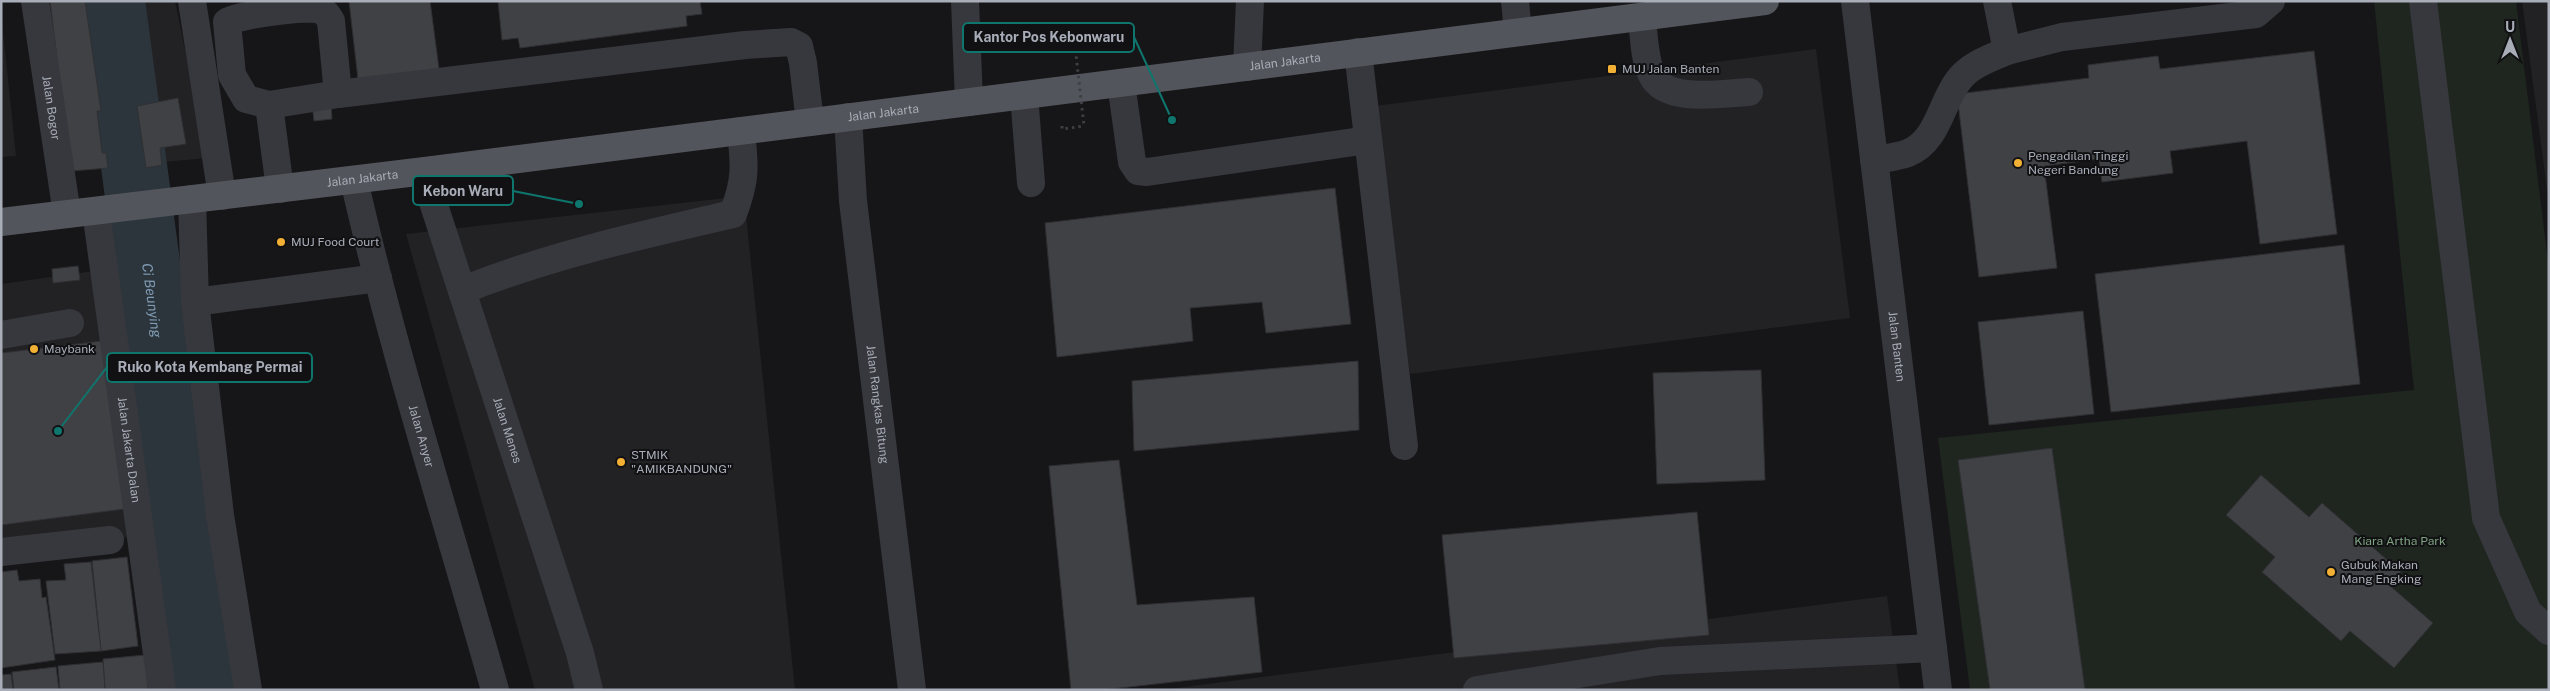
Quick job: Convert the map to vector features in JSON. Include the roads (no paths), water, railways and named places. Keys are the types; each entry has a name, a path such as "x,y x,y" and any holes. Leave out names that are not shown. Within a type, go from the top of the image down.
{"main road":[{"name":"Jalan Jakarta","path":"1,222 354,180 1765,1"}],"street":[{"name":"Jalan Bogor","path":"35,1 67,214"},
{"path":"192,1 222,196"},
{"path":"965,1 969,102"},
{"path":"1247,67 1250,1"},
{"path":"1514,1 1518,32"},
{"name":"Jalan Banten","path":"1855,1 1938,690"},
{"path":"1997,1 2008,51"},
{"path":"1874,160 1909,153 1923,143 1935,126 1958,80 1977,65 2008,51 2062,37 2256,14 2271,1"},
{"path":"2424,1 2486,518 2528,612 2549,630"},
{"path":"338,94 331,21 327,14 319,9 268,12 232,18 228,22 232,76 246,99 269,105 338,94 745,44 791,42 799,46 803,63 810,122"},
{"path":"1642,18 1652,76 1664,88 1684,95 1749,92"},
{"path":"1358,52 1404,446"},
{"path":"1120,83 1132,162 1138,171 1147,172 1368,140"},
{"path":"1024,95 1031,183"},
{"path":"269,105 280,189"},
{"name":"Jalan Rangkas Bitung","path":"848,117 853,201 912,690"},
{"path":"463,290 511,272 614,241 733,214 742,191 746,170 741,131"},
{"name":"Jalan Menes","path":"425,171 432,199 580,653 588,690"},
{"name":"Jalan Anyer","path":"354,180 378,278 496,690"},
{"path":"187,200 195,302 220,515 248,690"},
{"name":"Jalan Jakarta Dalan","path":"100,210 162,690"},
{"path":"195,302 378,278"},
{"path":"1,335 70,323"},
{"path":"1,552 110,540"},
{"path":"1477,690 1660,661 1933,648"}],"waterway":[{"name":"Ci Beunying","path":"112,1 204,690"}],"place":[{"name":"MUJ Jalan Banten","path":"1612,69"},
{"name":"Kantor Pos Kebonwaru","path":"1172,120"},
{"name":"Pengadilan Tinggi Negeri Bandung","path":"2018,163"},
{"name":"Kebon Waru","path":"579,204"},
{"name":"MUJ Food Court","path":"281,242"},
{"name":"Maybank","path":"34,349"},
{"name":"Ruko Kota Kembang Permai","path":"58,431"},
{"name":"STMIK \"AMIKBANDUNG\"","path":"621,462"},
{"name":"Gubuk Makan Mang Engking","path":"2331,572"}],"park label":[{"name":"Kiara Artha Park","path":"2400,541"}]}
